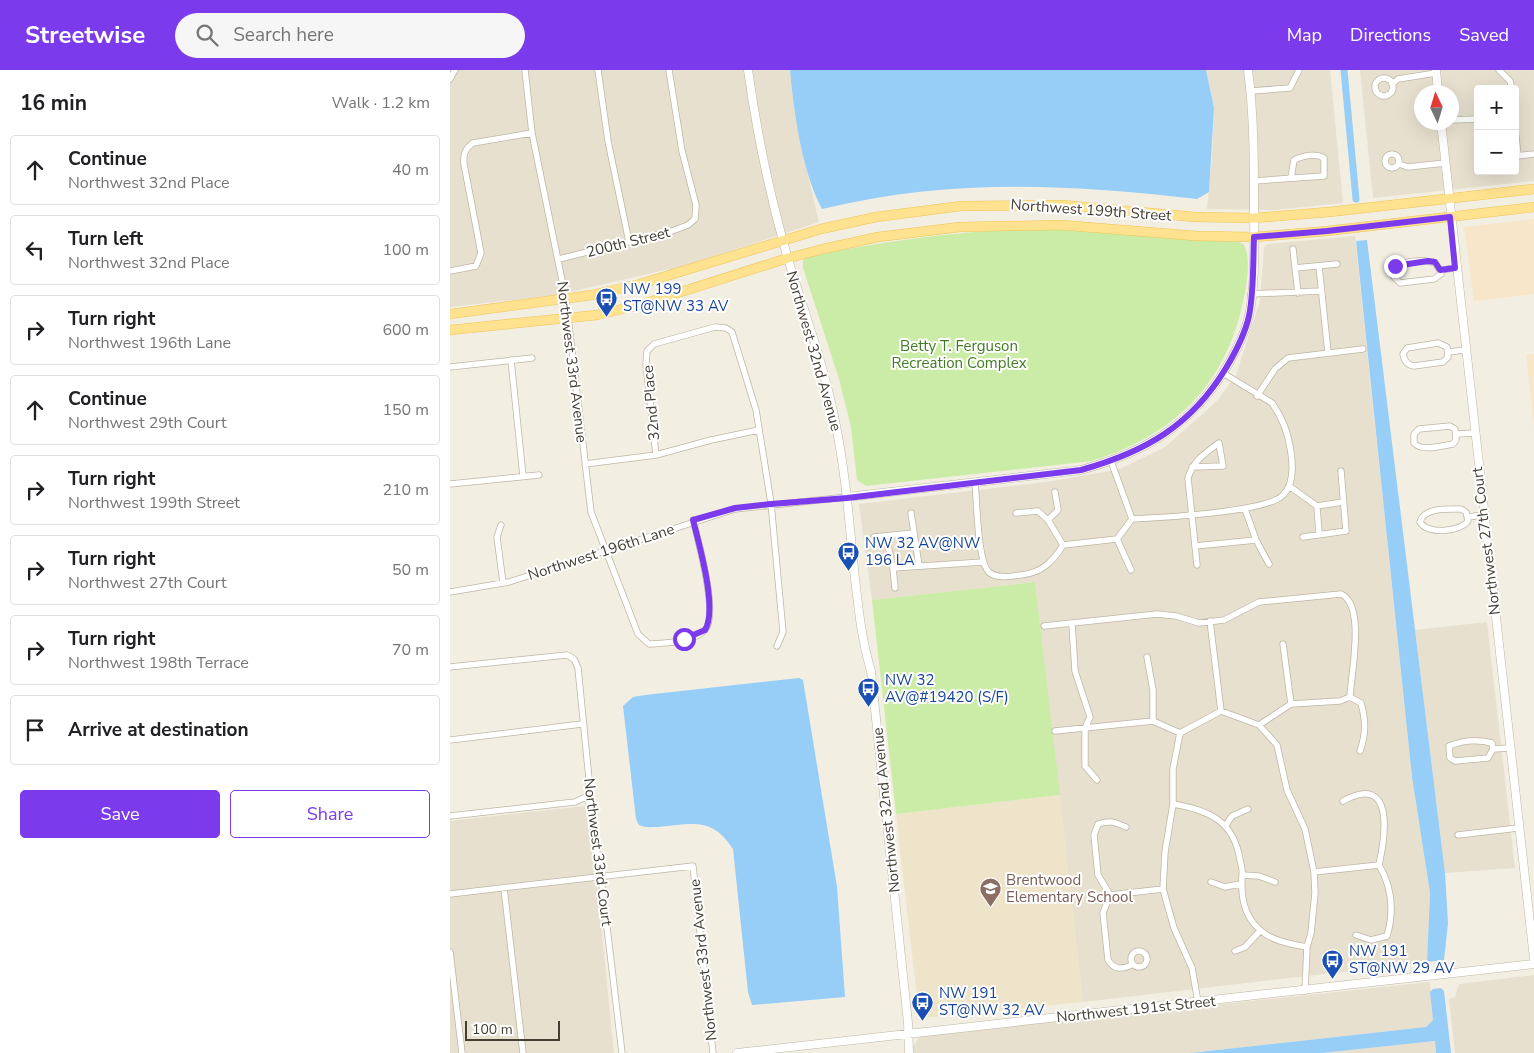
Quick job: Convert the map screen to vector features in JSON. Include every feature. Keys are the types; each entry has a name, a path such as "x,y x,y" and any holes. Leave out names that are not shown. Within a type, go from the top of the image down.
{"main road":[{"name":"Northwest 199th Street","path":"450,314 566,300 640,284 783,239 876,217 961,206 1062,205 1195,217 1254,218 1534,189"},
{"name":"Northwest 199th Street","path":"450,330 597,314 643,304 788,258 878,237 977,226 1061,225 1197,236 1254,237 1327,231 1534,206"}],"street":[{"path":"451,78 455,70"},
{"name":"Northwest 33rd Avenue","path":"525,70 532,133 566,300 591,512 638,634 649,644 684,639 705,630 710,617 705,568 693,520"},
{"path":"598,70 608,141 629,242"},
{"name":"200th Street","path":"559,259 672,232 688,225 695,219 696,205 682,151 669,70"},
{"name":"Northwest 32nd Avenue","path":"748,70 757,130 783,239 834,413 847,498 863,647 871,671 909,1053"},
{"name":"Northwest 196th Lane","path":"450,592 503,583 657,535 693,520 735,508 847,498 1081,470 1111,461 1146,446 1184,421 1209,394 1236,352 1249,317 1254,237 1254,181 1251,91 1248,70"},
{"path":"1251,91 1290,88 1299,70"},
{"path":"1499,70 1510,81 1511,85"},
{"path":"1392,84 1398,79 1436,72 1437,85"},
{"path":"1459,120 1474,119"},
{"name":"Northwest 27th Court","path":"1442,130 1455,268 1534,959"},
{"path":"450,271 470,268 479,263 482,253 464,164 463,155 466,148 473,143 532,133"},
{"path":"1519,156 1534,154"},
{"path":"1254,181 1324,176 1324,158 1319,155 1294,160 1291,178"},
{"path":"1399,164 1408,167 1445,163"},
{"path":"1293,248 1298,293"},
{"path":"1432,261 1439,265 1440,270 1441,274 1434,279 1400,283 1393,276 1393,270 1398,264 1432,261"},
{"path":"1295,268 1337,264"},
{"path":"1319,266 1328,353"},
{"path":"1440,270 1455,268"},
{"path":"1251,294 1321,291"},
{"name":"32nd Place","path":"656,455 646,364 648,350 654,344 715,327 726,328 732,332 756,410 760,430"},
{"path":"1438,343 1446,346 1448,352 1448,357 1443,362 1414,366 1406,363 1403,357 1404,351 1410,346 1438,343"},
{"path":"1257,396 1275,369 1288,358 1363,349"},
{"path":"1448,352 1465,350"},
{"path":"450,367 532,358"},
{"path":"511,360 523,476"},
{"path":"1063,545 1117,539 1132,519 1245,509 1272,503 1283,496 1290,486 1293,466 1290,442 1277,410 1272,403 1257,396 1223,373"},
{"path":"1450,426 1455,429 1457,434 1456,440 1452,444 1425,448 1416,446 1413,440 1414,434 1419,429 1450,426"},
{"path":"585,464 656,455 711,440 760,430 771,504 783,632 777,646"},
{"path":"1457,434 1474,433"},
{"path":"1192,467 1223,466 1219,443 1198,458 1192,467 1188,478 1197,565"},
{"path":"1111,461 1132,519"},
{"path":"1303,537 1346,531 1341,471"},
{"path":"450,484 539,474"},
{"path":"975,482 983,562 992,574 1000,576 1032,574 1042,570 1056,557 1063,545"},
{"path":"1290,486 1317,506 1343,502"},
{"path":"1048,520 1058,510 1055,492"},
{"path":"1317,506 1319,534"},
{"path":"1245,509 1256,540 1269,564"},
{"path":"1461,509 1466,512 1468,517 1464,525 1436,530 1426,529 1420,522 1423,516 1430,512 1461,509"},
{"path":"1016,512 1038,511 1048,520 1063,545"},
{"path":"911,513 918,566"},
{"path":"1468,517 1483,515"},
{"path":"501,525 497,537 503,583"},
{"path":"874,537 914,533"},
{"path":"886,536 895,588"},
{"path":"1117,539 1131,570"},
{"path":"1195,546 1256,540"},
{"path":"893,568 983,562"},
{"path":"1044,626 1156,614 1176,616 1199,623 1224,620 1259,602 1341,594 1350,602 1355,625 1355,654 1350,697"},
{"path":"1210,621 1221,711"},
{"path":"1072,624 1076,671 1090,717 1085,728 1085,766 1097,780"},
{"path":"1283,644 1291,704"},
{"name":"Northwest 33rd Court","path":"450,667 567,655 574,659 578,668 588,796 601,876 622,1053"},
{"path":"1147,657 1153,690 1153,720"},
{"path":"1259,725 1291,704 1340,701 1350,697"},
{"path":"1350,697 1361,703 1363,713 1366,734 1360,751"},
{"path":"1180,733 1221,711 1259,725 1277,745 1287,790 1305,829 1314,872 1315,894 1311,933 1306,947 1305,991"},
{"path":"1055,732 1153,720 1180,733"},
{"path":"450,740 582,724"},
{"path":"1180,733 1173,769 1173,804 1165,852 1164,889 1174,928 1192,968 1198,1002"},
{"path":"1482,740 1492,743 1493,748 1488,758 1455,761 1450,758 1448,751 1449,746 1460,741 1482,740"},
{"path":"1493,748 1510,748"},
{"path":"1342,801 1363,792 1374,794 1380,800 1384,827 1383,848 1379,864 1387,878 1390,893 1390,926 1387,936 1371,940 1356,935"},
{"path":"450,816 575,802 588,796"},
{"path":"1173,804 1195,807 1211,814 1226,825 1238,844 1242,875 1240,884 1246,913 1260,931 1281,941 1306,947"},
{"path":"1226,825 1232,816 1248,809"},
{"path":"1110,895 1098,875 1094,835 1098,824 1106,821 1112,821 1126,827"},
{"path":"1458,835 1518,828"},
{"path":"1314,872 1379,864"},
{"name":"Northwest 33rd Avenue","path":"601,876 693,866 713,1053"},
{"path":"1242,875 1259,876 1275,882"},
{"path":"450,894 601,876"},
{"path":"1211,882 1225,888 1240,884"},
{"path":"504,888 523,1053"},
{"path":"1110,895 1164,889"},
{"path":"1110,895 1103,913 1108,960 1111,966 1118,969 1127,968 1133,964"},
{"path":"1529,928 1534,940"},
{"path":"1236,952 1246,947 1260,931"},
{"path":"450,952 462,1053"},
{"name":"Northwest 191st Street","path":"737,1053 1534,964"}],"shaded area":[{"path":"450,70 790,70 804,159 819,222 666,272 669,269 557,295 450,307"},
{"path":"1206,70 1330,70 1343,203 1275,210 1207,209 1212,159 1214,108"},
{"path":"1360,70 1534,70 1534,181 1373,198"},
{"path":"1534,219 1534,294 1474,301 1464,227"},
{"path":"1355,236 1412,777 1430,893 1427,962 1083,1002 1035,582 872,600 859,504 1053,481 1120,469 1165,447 1217,401 1236,375 1260,301 1264,247 1267,244"},
{"path":"1534,354 1534,427 1526,355"},
{"path":"1487,622 1515,868 1445,873 1415,630"},
{"name":"Brentwood Elementary School","path":"1060,795 1083,1002 922,1018 919,1015 896,814"},
{"path":"585,806 598,892 614,1053 450,1053 450,821"},
{"path":"1534,975 1534,1053 1455,1053 1449,999 1455,997 1459,984"},
{"path":"1430,982 1433,1020 1426,1027 1190,1053 914,1053 913,1047 920,1036"},
{"path":"1435,1041 1436,1053 1322,1053"}],"green space":[{"name":"Betty T. Ferguson Recreation Complex","path":"1035,229 1240,242 1244,245 1248,263 1244,297 1236,328 1225,356 1210,380 1193,402 1172,421 1148,437 1122,450 1092,461 866,486 857,480 851,427 839,379 803,268 803,260 807,257 835,251 921,238"},
{"path":"1035,582 1060,795 896,814 872,600"}],"water":[{"path":"790,70 1206,70 1214,108 1209,192 1197,199 1055,187 963,188 916,192 822,209 809,178 804,160"},
{"path":"1367,240 1445,873 1448,923 1444,960 1427,962 1430,893 1412,777 1356,241"},
{"path":"799,678 803,680 837,887 845,997 752,1005 748,992 733,849 717,831 700,824 658,827 639,825 636,819 623,706 633,697 645,695"},
{"path":"1441,988 1444,991 1451,1053 1436,1053 1435,1041 1322,1053 1190,1053 1426,1027 1433,1020 1430,992 1433,989"}],"waterway":[{"path":"1344,70 1356,199"}],"place":[{"name":"NW 199 ST@NW 33 AV","path":"607,317"},
{"name":"NW 32 AV@NW 196 LA","path":"849,571"},
{"name":"NW 32 AV@#19420 (S/F)","path":"869,708"},
{"name":"Brentwood Elementary School","path":"990,908"},
{"name":"NW 191 ST@NW 29 AV","path":"1333,979"},
{"name":"NW 191 ST@NW 32 AV","path":"923,1021"}],"route":[{"path":"684,639 700,634 705,630 710,617 705,568 693,520 735,508 847,498 1081,470 1111,461 1146,446 1184,421 1209,394 1223,373 1236,352 1249,317 1254,237 1450,217 1455,268 1440,270 1439,265 1432,261 1398,264 1395,266"}]}
